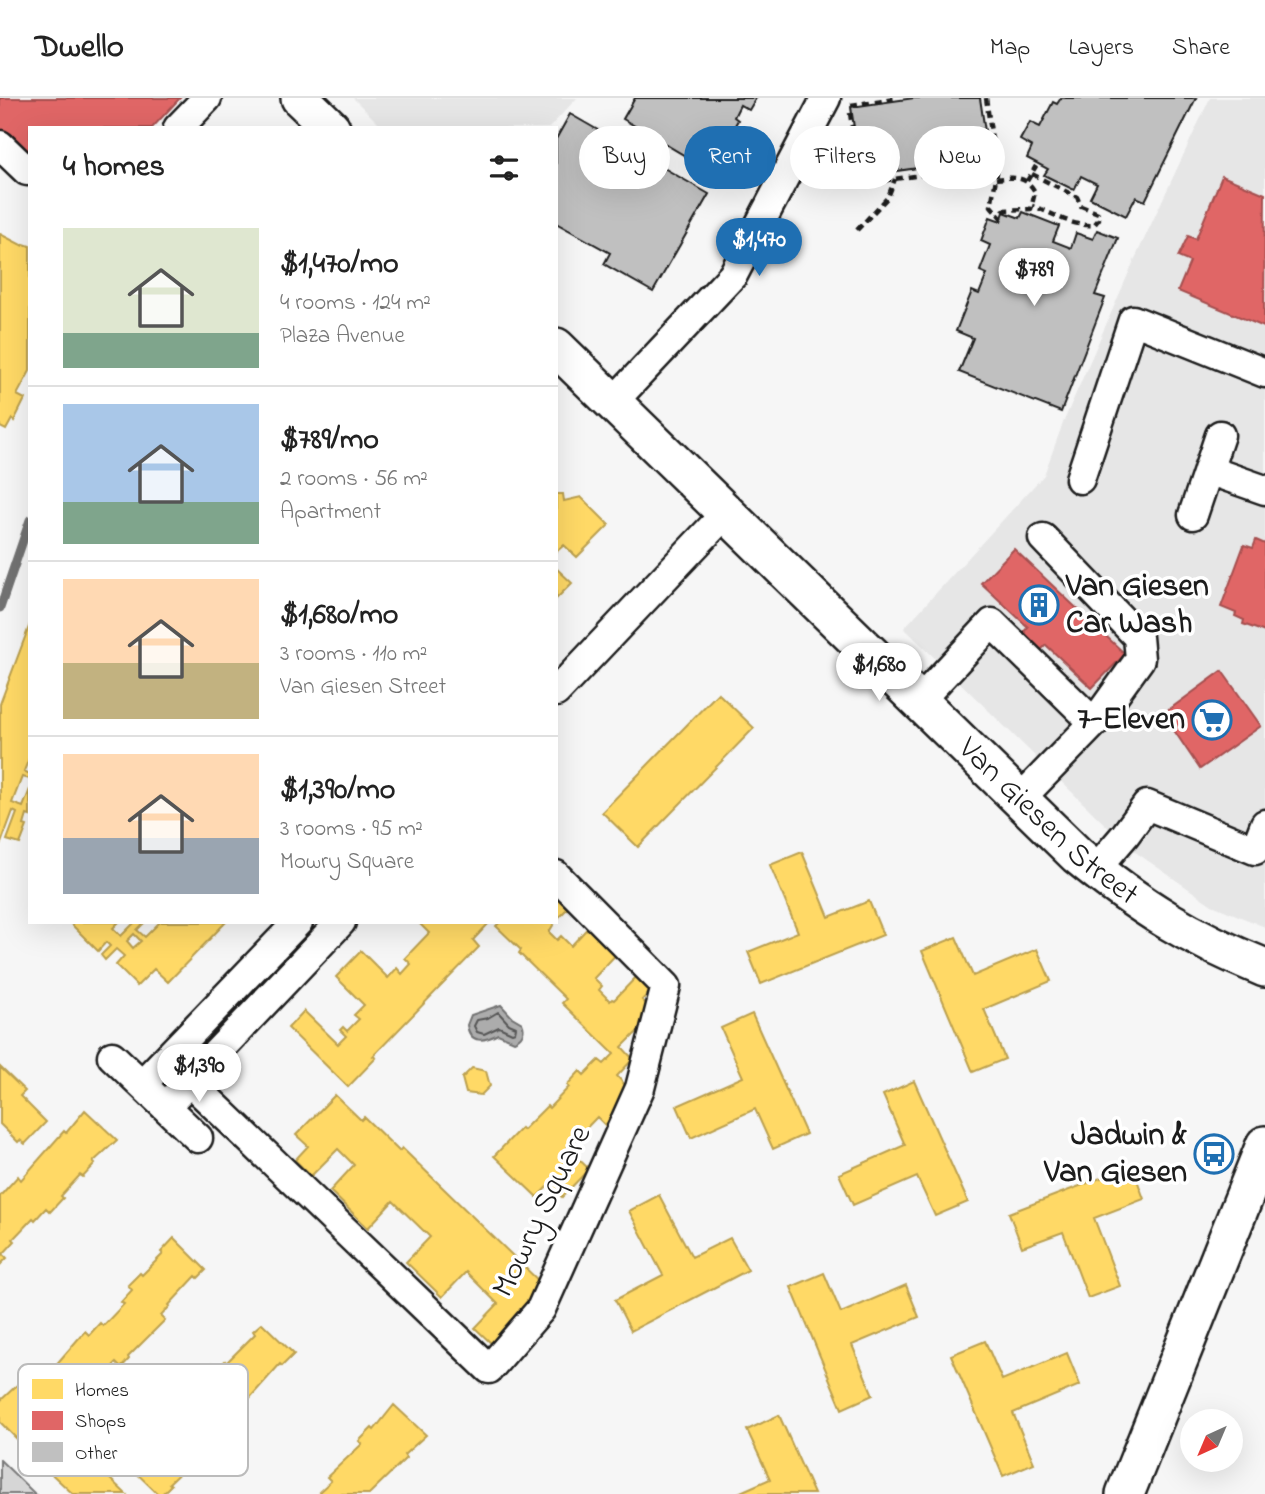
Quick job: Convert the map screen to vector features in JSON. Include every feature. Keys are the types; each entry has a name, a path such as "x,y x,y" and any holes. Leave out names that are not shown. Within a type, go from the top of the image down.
{"main road":[{"path":"300,98 329,126"},
{"name":"Van Giesen Street","path":"558,349 614,401 725,514 1095,870 1169,923 1198,939 1265,968"},
{"path":"1125,1494 1265,1145"}],"street":[{"path":"180,126 207,98"},
{"path":"614,401 733,275 826,98"},
{"path":"0,145 27,171"},
{"path":"1080,479 1133,320 1265,373"},
{"path":"1193,516 1220,435"},
{"path":"1208,470 1263,483"},
{"path":"558,690 725,514"},
{"path":"1020,799 1094,723 1139,659 1139,637 1043,538"},
{"path":"919,701 992,622 1094,723"},
{"path":"1095,870 1147,805 1255,850 1265,824"},
{"name":"Mowry Square","path":"190,1082 489,1369 541,1309 640,1088 666,986 558,878"},
{"path":"166,1106 339,924"},
{"path":"142,1084 289,931 304,962"},
{"path":"112,1056 198,1138"}],"path":[{"path":"852,126 849,105 895,98"},
{"path":"986,98 990,126"},
{"path":"1027,181 1036,166"},
{"path":"1032,174 1077,197 1082,206 1098,213 1099,219 1090,226 1078,222 1070,223 1032,206"},
{"path":"994,189 991,206 1000,216 1004,210 1031,209 1035,192 1027,181 1014,177 1005,178"},
{"path":"857,230 888,197 891,189"}],"shaded area":[{"path":"353,98 577,98 551,126 381,126"},
{"path":"1210,98 1265,98 1265,927 1212,905 1128,847 904,628 1044,475 1063,423 1133,263"},
{"path":"0,1460 35,1494 0,1494"}],"water":[{"path":"501,1005 522,1023 524,1029 521,1036 514,1041 498,1034 483,1040 471,1036 467,1025 471,1015"}],"building: Homes":[{"path":"0,234 23,246 28,245 28,375 17,395 25,399 14,421 12,419 6,430 0,427"},
{"path":"558,494 563,494 564,501 581,497 609,525 577,557 564,545 558,550"},
{"path":"558,570 572,583 558,597"},
{"path":"28,629 28,761 24,771 28,773 28,778 22,777 12,803 23,807 28,794 28,815 24,825 27,826 20,844 7,840 17,813 13,811 0,846 0,704"},
{"path":"718,693 754,728 638,847 602,812"},
{"path":"802,852 829,917 869,901 883,935 761,984 748,952 798,932 770,865"},
{"path":"558,890 574,902 558,918"},
{"path":"594,921 622,948 594,978 602,986 599,990 610,1001 614,1000 642,971 657,984 642,1000 656,1013 622,1047 633,1059 617,1076 633,1097 605,1125 597,1117 567,1148 589,1169 562,1197 549,1185 537,1197 494,1156 521,1128 523,1130 547,1106 549,1108 580,1071 584,1075 599,1060 604,1064 614,1054 562,1003 566,999 496,926 554,924 549,932 557,940 561,936 571,946"},
{"path":"71,924 117,924 113,928 121,936 133,924 143,924 137,930 145,937 158,924 224,924 168,982 154,969 137,986 116,965 124,956 116,949 105,960 101,955 110,946 106,942 98,951","holes":["134,934 141,941 133,948 127,941"]},
{"path":"420,924 488,924 473,940 479,947 373,1056 376,1058 348,1087 288,1028 304,1011 338,1044 346,1036 340,1030 343,1027 347,1031 359,1019 354,1015 364,1005 336,977 361,951 388,978 397,968 402,974 411,964 405,958 429,933"},
{"path":"956,937 973,976 1037,949 1051,981 984,1009 1005,1059 973,1072 922,951"},
{"path":"752,1014 806,1134 773,1149 755,1109 691,1138 677,1106 743,1077 721,1028"},
{"path":"0,1067 25,1091 20,1096 46,1122 25,1144 20,1140 18,1142 0,1124"},
{"path":"472,1068 486,1071 490,1086 481,1095 466,1093 462,1078"},
{"path":"914,1081 968,1202 935,1216 917,1177 853,1205 839,1174 905,1145 883,1095"},
{"path":"335,1095 361,1120 364,1117 399,1151 402,1148 546,1288 492,1344 475,1328 498,1304 466,1272 442,1297 406,1262 430,1237 393,1201 368,1228 330,1191 354,1165 338,1149 311,1176 295,1160 308,1146 296,1135"},
{"path":"85,1110 117,1140 93,1162 95,1164 83,1177 80,1175 50,1212 46,1208 13,1239 15,1241 3,1254 7,1258 0,1265 0,1196 18,1176 21,1180"},
{"path":"1132,1166 1144,1199 1094,1218 1120,1286 1088,1298 1063,1232 1022,1247 1009,1213"},
{"path":"659,1195 692,1257 730,1238 748,1270 631,1331 615,1300 663,1275 629,1211"},
{"path":"174,1238 206,1270 198,1278 196,1276 169,1305 161,1316 165,1320 128,1357 125,1364 57,1364 85,1331 89,1335 100,1323 103,1326 124,1304 121,1302 132,1290 128,1285 163,1254 161,1252"},
{"path":"824,1273 841,1313 906,1285 919,1317 852,1345 873,1395 842,1409 791,1287"},
{"path":"262,1323 294,1354 282,1366 280,1364 248,1400 248,1364 222,1364 255,1334 253,1331"},
{"path":"985,1341 1002,1380 1067,1353 1080,1385 1013,1413 1034,1463 1003,1476 951,1355"},
{"path":"18,1384 18,1440 0,1422 0,1401"},
{"path":"394,1405 426,1435 369,1494 321,1494 319,1492 331,1481 327,1477 362,1444 359,1441 372,1428 374,1430"},
{"path":"779,1415 814,1494 736,1494 770,1479 747,1430"},
{"path":"54,1476 109,1476 126,1494 73,1494"},
{"path":"139,1476 176,1476 162,1494 158,1494"}],"building: Shops":[{"path":"0,98 180,98 154,126 28,126 28,157 0,131"},
{"path":"1222,176 1265,194 1264,327 1178,291 1190,262 1178,257 1188,236 1196,239"},
{"path":"1256,540 1265,544 1265,632 1243,624 1244,620 1235,616 1236,613 1221,607 1244,545 1253,548"},
{"name":"Van Giesen Car Wash","path":"1014,549 1125,654 1092,688 1046,645 1041,650 1023,633 1028,627 981,583"},
{"name":"7-Eleven","path":"1222,671 1261,726 1200,769 1163,714"}],"building: Other":[{"path":"635,98 756,98 749,110 740,105 734,117 738,120 735,126 684,126 684,155 670,147 670,126 635,126 623,119"},
{"path":"914,98 980,98 984,126 914,126 914,169 900,171 900,126 854,126 851,107"},
{"path":"1061,98 1196,98 1145,201 1136,197 1126,216 1090,198 1097,184 1081,176 1074,190 1044,175 1048,169 1027,158 1032,147 1020,140 1030,122 1040,127 1053,102 1057,104"},
{"path":"570,114 591,126 579,126 579,189 670,189 670,172 684,180 684,189 700,189 709,194 653,292 604,264 610,253 558,224 558,135"},
{"path":"1004,212 1020,218 1023,212 1059,226 1053,241 1071,248 1076,233 1093,239 1097,230 1118,238 1095,295 1105,298 1061,412 959,372 973,338 956,331 972,291 979,294 987,274 980,271 990,245 981,241 990,217 1001,221"}],"waterway":[{"path":"0,608 28,526"}],"place":[{"name":"Van Giesen Car Wash","path":"1039,605"},
{"name":"7-Eleven","path":"1212,720"},
{"name":"Jadwin & Van Giesen","path":"1214,1154"}]}
